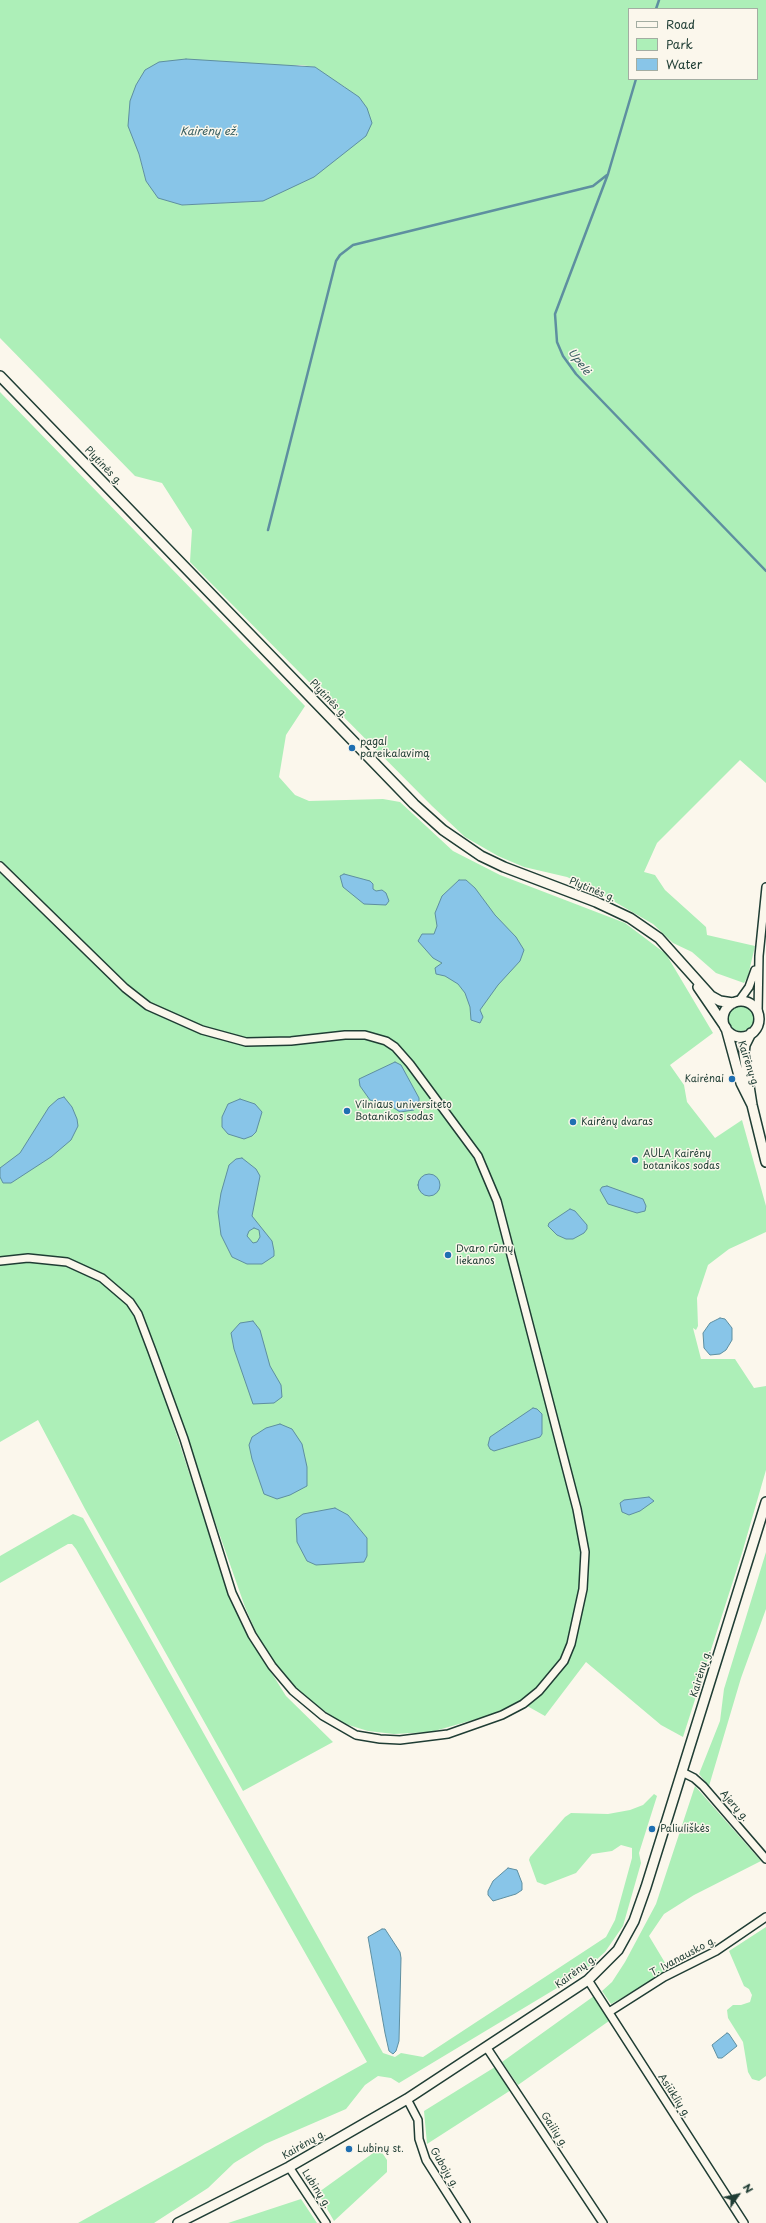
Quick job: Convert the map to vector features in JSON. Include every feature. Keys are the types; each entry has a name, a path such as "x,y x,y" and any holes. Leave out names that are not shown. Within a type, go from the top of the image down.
{"main road":[{"name":"Plytinės g.","path":"0,376 414,804 443,830 481,856 504,867 596,902 630,918 659,938 711,996 720,1001 736,1002"},
{"name":"Plytinės g.","path":"688,970 726,1028"},
{"path":"736,1002 750,1004 758,1013 758,1024 751,1033 740,1036 734,1035 726,1028 723,1022 725,1011 736,1002"},
{"name":"Kairėnų g.","path":"726,1028 741,1083 752,1105"},
{"name":"Kairėnų g.","path":"751,1033 745,1044 744,1054 752,1105 766,1162"},
{"name":"Kairėnų g.","path":"178,2223 289,2167 407,2099 487,2048 588,1980 618,1950 634,1921 766,1502"}],"street":[{"path":"0,866 125,988 148,1006 202,1030 246,1042 291,1041 345,1034 365,1034 386,1040 396,1047 410,1064 478,1156 497,1201 577,1509 585,1552 583,1589 571,1644 564,1661 539,1691 523,1704 502,1715 448,1734 400,1740 380,1739 356,1734 323,1716 293,1690 272,1666 252,1634 232,1593 176,1417 138,1314 130,1302 102,1278 67,1262 28,1258 0,1261"},
{"path":"758,1013 759,956 766,887"},
{"path":"736,1002 749,988 759,956"},
{"name":"Ajerų g.","path":"682,1772 694,1778 703,1786 765,1855"},
{"name":"T. Ivanausko g.","path":"609,2012 664,1977 716,1951 766,1917"},
{"name":"Asiūklių g.","path":"588,1980 744,2223"},
{"name":"Gailių g.","path":"487,2048 603,2223"},
{"name":"Gubojų g.","path":"407,2099 418,2120 421,2145 426,2160 466,2223"},
{"name":"Lubinų g.","path":"289,2167 326,2223"}],"green space":[{"path":"0,0 766,0 766,783 740,760 657,843 644,872 655,875 665,890 706,927 707,935 755,946 748,976 744,983 716,973 692,952 673,943 653,924 589,887 567,877 524,867 498,856 465,837 432,806 190,562 192,530 162,483 135,476 0,338","holes":["301,65 315,67 332,80 345,87 263,201 182,205 146,181 139,154 289,66"]},
{"name":"Vilniaus universiteto Botanikos sodas","path":"0,392 305,706 286,735 279,777 295,795 309,801 383,799 400,802 453,851 500,875 625,923 666,954 713,1033 670,1065 684,1085 687,1102 715,1138 742,1120 766,1206 766,1232 729,1249 708,1265 697,1298 698,1326 696,1330 693,1328 701,1359 735,1359 754,1388 766,1386 766,1470 742,1553 683,1737 661,1725 586,1662 545,1716 520,1702 487,1716 431,1732 394,1734 368,1731 342,1723 296,1690 277,1667 260,1641 245,1607 152,1342 147,1344 227,1589 244,1629 286,1696 333,1742 243,1791 85,1509 38,1420 0,1442"},
{"path":"741,1005 750,1009 754,1018 750,1027 741,1031 732,1027 728,1018 732,1009"},
{"path":"73,1514 83,1518 383,2053 395,2057 401,2053 423,2057 606,1937 615,1920 632,1858 632,1848 621,1845 612,1851 592,1854 576,1873 545,1885 537,1882 529,1860 530,1857 565,1817 571,1813 608,1814 630,1810 643,1805 654,1794 657,1796 639,1853 641,1863 623,1926 605,1952 582,1973 399,2083 391,2078 378,2076 365,2085 346,2109 265,2144 234,2163 208,2188 154,2223 78,2223 367,2062 76,1549 72,1544 68,1544 0,1583 0,1556"},
{"path":"766,1552 766,1609 741,1678 709,1786 699,1774 720,1721 724,1689"},
{"path":"695,1786 761,1861 694,1895 664,1914 649,1936 670,1971 611,2004 602,1991 612,1982 625,1962 656,1904"},
{"path":"766,1927 766,2076 759,2081 752,2079 748,2072 743,2042 728,2018 727,2010 733,2005 741,2005 750,2002 752,1995 749,1989 744,1986 729,1951"},
{"path":"594,1996 609,2021 518,2085 502,2062"},
{"path":"495,2067 511,2090 427,2144 424,2111"},
{"path":"376,2151 381,2151 387,2160 387,2172 334,2221 319,2195 319,2192"},
{"path":"301,2199 317,2223 228,2223"}],"water":[{"name":"Kairėnų ež.","path":"186,59 315,67 359,97 367,108 372,123 366,136 314,177 263,201 182,205 158,198 146,181 139,154 128,126 130,101 136,85 145,70 159,62"},
{"path":"344,874 370,881 373,884 373,889 376,891 382,890 386,893 389,901 386,905 364,904 343,887 340,876"},
{"path":"459,880 466,880 475,888 495,915 516,937 524,950 520,961 498,985 480,1010 483,1017 480,1023 471,1020 470,1007 465,993 458,984 445,976 436,974 435,968 442,963 433,958 418,941 422,934 434,934 437,926 435,913 442,896"},
{"path":"395,1062 401,1065 419,1098 419,1103 414,1110 400,1112 391,1106 370,1100 360,1086 359,1079"},
{"path":"64,1097 72,1107 77,1119 78,1126 71,1140 51,1157 11,1183 3,1183 0,1177 0,1168 20,1153 49,1107 58,1099"},
{"path":"240,1099 255,1104 262,1112 256,1132 252,1136 244,1139 228,1134 222,1127 222,1117 228,1104"},
{"path":"242,1158 256,1169 260,1176 252,1216 272,1241 274,1251 274,1256 262,1264 247,1264 232,1257 221,1235 218,1212 221,1193 229,1165 236,1159","holes":["254,1228 259,1230 260,1237 257,1242 253,1243 247,1236 249,1231"]},
{"path":"429,1174 437,1177 440,1185 437,1193 429,1196 421,1193 418,1185 421,1177"},
{"path":"607,1186 643,1199 646,1206 645,1211 637,1213 608,1204 600,1190 602,1187"},
{"path":"570,1209 575,1211 587,1225 587,1229 584,1233 573,1239 566,1239 557,1235 548,1226 549,1223"},
{"path":"720,1318 725,1319 732,1328 732,1340 726,1350 720,1354 710,1355 704,1348 703,1333 710,1323"},
{"path":"253,1321 260,1330 270,1366 281,1385 282,1397 274,1403 253,1404 234,1349 231,1333 240,1323"},
{"path":"533,1408 537,1409 542,1414 542,1434 540,1437 494,1451 490,1449 488,1445 490,1437"},
{"path":"280,1424 292,1429 302,1444 307,1467 307,1486 290,1495 277,1499 264,1494 252,1459 249,1445 252,1437 266,1428"},
{"path":"649,1497 654,1501 640,1511 629,1515 622,1512 620,1503 624,1500"},
{"path":"335,1508 348,1515 367,1538 367,1556 364,1562 316,1565 307,1561 297,1542 296,1519 303,1514"},
{"path":"508,1868 517,1870 522,1883 522,1890 516,1894 493,1901 488,1895 488,1891 493,1881"},
{"path":"382,1929 385,1929 400,1952 401,1958 399,2041 396,2051 393,2054 389,2051 385,2033 368,1937"},
{"path":"727,2033 737,2046 722,2058 718,2058 712,2045"}],"waterway":[{"name":"Upelė","path":"656,8 659,0"},
{"name":"Upelė","path":"636,80 608,174 555,314 557,342 563,356 576,374 766,571"},
{"path":"268,530 336,261 340,255 353,245 593,186 607,175"}],"place":[{"name":"pagal pareikalavimą","path":"352,748"},
{"name":"Kairėnai","path":"732,1079"},
{"name":"Vilniaus universiteto Botanikos sodas","path":"347,1111"},
{"name":"Kairėnų dvaras","path":"573,1122"},
{"name":"AULA Kairėnų botanikos sodas","path":"635,1160"},
{"name":"Dvaro rūmų liekanos","path":"448,1255"},
{"name":"Paliuliškės","path":"652,1829"},
{"name":"Lubinų st.","path":"349,2149"}]}
